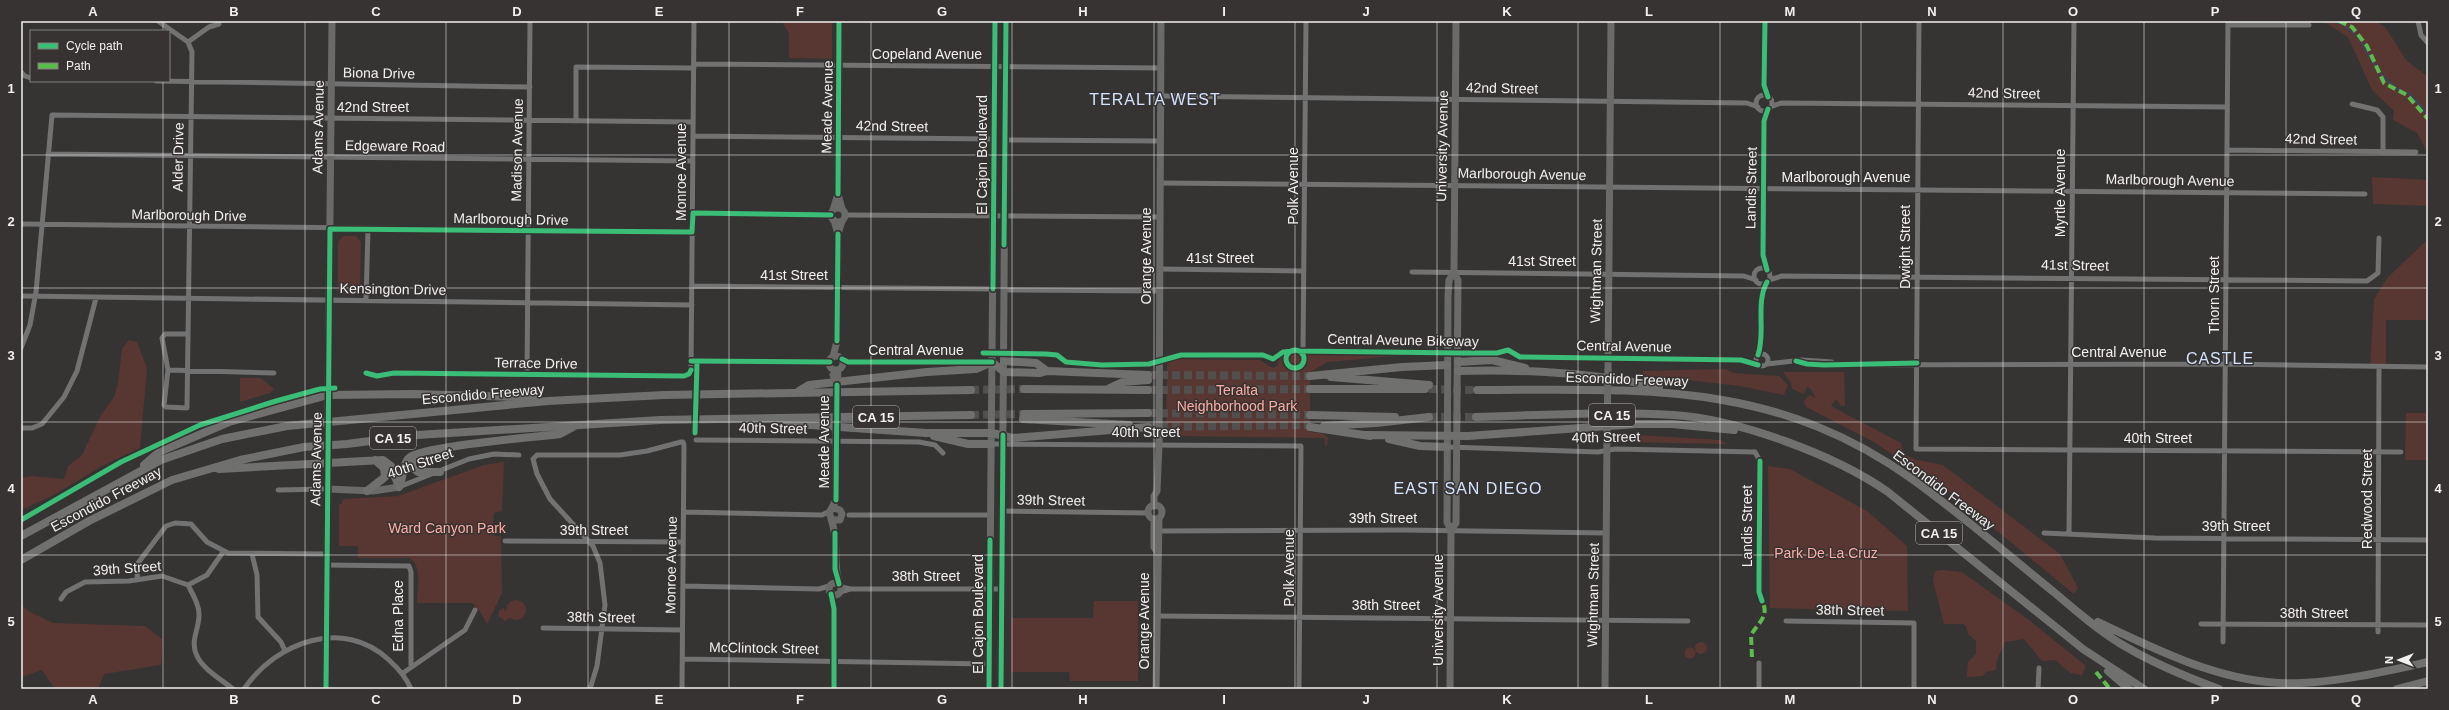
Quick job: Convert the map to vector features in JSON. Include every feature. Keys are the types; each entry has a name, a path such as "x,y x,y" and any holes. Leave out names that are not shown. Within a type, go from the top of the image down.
{"highway":[{"path":"1458,362 1492,360 1536,371"},
{"path":"1004,361 1036,363 1047,371"},
{"path":"799,392 809,385 927,372 976,369 992,362 1004,372 1040,373 1047,371 1148,378 1123,382 1107,389"},
{"path":"1310,389 1429,387 1310,376 1402,367 1447,366"},
{"path":"1458,371 1536,371 1632,381 1693,394"},
{"path":"1024,389 1148,390"},
{"name":"Escondido Freeway","path":"21,536 138,471 203,445 288,426 548,401 664,394 971,390"},
{"name":"Escondido Freeway","path":"1477,390 1649,390 1693,394 1736,401 1780,413 1844,440 1882,460 1936,498 2082,615 2121,644 2188,677 2219,689"},
{"path":"138,471 159,452 229,422 328,395 413,394 522,397 548,401"},
{"path":"781,419 796,424 926,433 992,433 1012,438 1148,427 1023,417 1148,413"},
{"name":"Escondido Freeway","path":"21,560 141,494 172,480 240,460 304,447 348,444 417,435 660,420 971,415"},
{"path":"1310,415 1429,417 1376,423 1310,426 1420,446 1447,447"},
{"name":"CA 15","path":"1476,417 1674,415 1748,430 1803,448 1862,474 1894,496 2083,650 2144,689"},
{"path":"1365,435 1457,435 1637,424 1672,424 1718,430 1748,430"},
{"path":"399,487 407,460 412,456 461,446 560,434 577,425"},
{"path":"926,433 968,444 991,444"},
{"path":"412,456 412,467 418,472 440,472"},
{"path":"211,469 374,460 387,462 394,472 399,487"},
{"path":"367,491 385,477 384,468 374,460"},
{"path":"2082,615 2174,658 2218,671 2258,680 2301,684 2340,680 2428,662"},
{"path":"2083,650 2129,689"},
{"path":"2398,689 2428,681"}],"main road":[{"name":"Adams Avenue","path":"326,689 332,21"},
{"name":"Meade Avenue","path":"833,215 838,194 840,21"},
{"name":"El Cajon Boulevard","path":"989,689 996,21"},
{"name":"El Cajon Boulevard","path":"1001,689 1006,21"},
{"name":"Orange Avenue","path":"1157,552 1154,547 1156,519 1162,512 1157,507 1159,445 1161,21"},
{"name":"University Avenue","path":"1451,531 1456,523 1458,371 1458,280 1454,272 1456,21"},
{"name":"Wightman Street","path":"1605,689 1611,21"},
{"name":"Meade Avenue","path":"838,194 843,215"},
{"path":"833,215 843,215"},
{"path":"833,215 843,215"},
{"path":"833,215 838,234"},
{"path":"836,375 842,367 842,359 837,341 837,288 838,234 843,215"},
{"name":"University Avenue","path":"1450,689 1451,531 1447,522 1446,435 1448,296 1449,280 1454,272"},
{"path":"1448,296 1452,302 1453,315 1458,317"},
{"path":"837,341 831,362 836,370 842,367"},
{"path":"831,362 842,359"},
{"name":"Meade Avenue","path":"831,362 836,375 837,385 836,500 842,514 835,533"},
{"path":"1447,366 1458,371"},
{"name":"40th Street","path":"328,489 367,491 399,487"},
{"name":"Meade Avenue","path":"834,689 835,533 830,511 836,500"},
{"path":"1156,519 1148,513 1150,508 1157,507"},
{"name":"Meade Avenue","path":"830,511 836,508 840,510"},
{"path":"831,519 836,521 840,520"},
{"name":"Orange Avenue","path":"1156,519 1159,531 1157,552 1156,689"}],"street":[{"path":"158,21 188,42 209,27 219,24"},
{"name":"Madison Avenue","path":"527,375 530,21"},
{"name":"Monroe Avenue","path":"691,370 694,21"},
{"name":"Polk Avenue","path":"1303,350 1306,21"},
{"path":"1759,97 1764,85 1765,21"},
{"name":"Dwight Street","path":"1916,449 1919,21"},
{"name":"Myrtle Avenue","path":"2070,533 2074,21"},
{"path":"2419,22 2421,35 2428,43"},
{"path":"2228,23 2308,25"},
{"name":"Thorn Street","path":"2223,642 2228,23"},
{"name":"Alder Drive","path":"168,370 164,405 166,407 187,408 192,82 192,52 188,42"},
{"name":"Copeland Avenue","path":"576,121 576,67 840,65 1161,68"},
{"path":"21,72 25,76 30,78"},
{"name":"Biona Drive","path":"170,81 530,87"},
{"path":"1764,85 1769,97"},
{"name":"42nd Street","path":"1161,96 1747,103 1759,108 1769,108 1781,103 2227,107"},
{"name":"42nd Street","path":"1747,103 1759,97 1769,97 1781,103"},
{"name":"Landis Street","path":"1759,97 1759,108 1764,121"},
{"name":"Landis Street","path":"1768,281 1768,270 1763,255 1763,188 1764,121 1769,108 1769,97"},
{"path":"2352,104 2377,110 2383,117 2383,152"},
{"name":"42nd Street","path":"48,154 52,115 693,122"},
{"name":"42nd Street","path":"693,136 994,139"},
{"path":"1005,140 1160,141"},
{"name":"42nd Street","path":"2227,150 2416,152"},
{"path":"21,348 30,325 36,296 48,154"},
{"name":"Edgeware Road","path":"48,154 693,161"},
{"name":"Marlborough Avenue","path":"1160,183 2365,194"},
{"path":"692,213 833,215"},
{"path":"843,215 1160,217"},
{"name":"Marlborough Drive","path":"21,224 330,229 692,232"},
{"path":"366,301 368,229"},
{"name":"41st Street","path":"1412,272 1608,273 1744,276 1757,281 1768,281 1782,276 2072,277 2367,281 2378,273 2379,238"},
{"name":"Landis Street","path":"1757,281 1757,270 1763,255"},
{"name":"41st Street","path":"1159,269 1304,271"},
{"path":"1757,270 1768,270"},
{"name":"41st Street","path":"1744,276 1757,270"},
{"name":"41st Street","path":"1768,270 1782,276"},
{"path":"1757,281 1762,295 1762,340 1758,356 1758,365"},
{"path":"1762,295 1768,281"},
{"name":"41st Street","path":"692,286 993,289"},
{"path":"1004,290 1159,291"},
{"name":"Kensington Drive","path":"21,296 692,305"},
{"path":"21,428 32,428 42,424 64,397 77,371 96,298"},
{"path":"188,334 165,334 162,338 168,370 274,373"},
{"path":"1762,340 1767,356 1767,364"},
{"name":"Central Avenue","path":"1508,350 1520,357 1741,360 1758,356 1767,356 1781,361"},
{"path":"1057,355 1066,362 1102,365 1149,364 1181,355 1263,355 1273,359"},
{"name":"Central Avenue","path":"842,359 848,362 992,362"},
{"name":"Central Avenue","path":"1741,360 1763,366 1781,361 1814,360 1834,363 2225,364 2428,367"},
{"path":"692,361 831,362"},
{"name":"Redwood Street","path":"2378,632 2379,367"},
{"name":"Terrace Drive","path":"377,376 393,374 684,376 689,374 691,370"},
{"name":"40th Street","path":"696,440 928,443 934,445 943,453"},
{"name":"Monroe Avenue","path":"589,541 550,499 532,461 534,456 620,455 683,442 684,512 682,689"},
{"name":"40th Street","path":"991,444 1302,446"},
{"name":"Polk Avenue","path":"1300,689 1302,446"},
{"name":"40th Street","path":"1447,447 1607,451 1751,452 1758,454 1760,461"},
{"name":"40th Street","path":"1916,449 2401,452"},
{"name":"40th Street","path":"399,487 440,472 469,459 494,454 519,455"},
{"name":"Landis Street","path":"1759,592 1760,461"},
{"path":"278,490 328,489"},
{"path":"840,510 850,515 991,515"},
{"path":"822,515 830,511"},
{"name":"39th Street","path":"1003,511 1148,513"},
{"path":"684,512 822,515 831,519"},
{"path":"840,520 850,515"},
{"path":"137,579 138,563 166,526 175,522 191,524 207,542 224,552 252,554 327,554"},
{"name":"39th Street","path":"1159,531 1451,531 1606,533"},
{"name":"39th Street","path":"2044,533 2155,538 2428,540"},
{"name":"39th Street","path":"505,541 683,542"},
{"path":"589,541 600,563 604,586 605,605 597,666 590,689"},
{"path":"224,552 208,575 188,585 198,607 199,617 194,637 197,656 201,663 233,689"},
{"path":"252,554 257,575 258,617 281,642 285,651"},
{"name":"Edna Place","path":"327,565 408,566 411,572 411,667"},
{"name":"39th Street","path":"61,599 66,592 85,582 162,576 172,578 188,585"},
{"name":"38th Street","path":"683,586 819,589 1002,589"},
{"path":"403,673 465,630 475,610"},
{"name":"38th Street","path":"1157,616 1450,618 1688,622"},
{"name":"38th Street","path":"1786,621 1914,623 1914,689"},
{"name":"38th Street","path":"2201,624 2428,625"},
{"name":"38th Street","path":"544,628 682,630"},
{"path":"244,689 265,664 285,651 326,638 348,639 369,646 384,655 403,673 411,689"},
{"name":"McClintock Street","path":"682,659 989,664"},
{"path":"1759,689 1760,663"},
{"path":"2038,668 2038,689"}],"green space":[{"path":"782,21 832,21 832,59 789,58 789,34"},
{"path":"2323,21 2376,21 2386,28 2406,60 2428,77 2428,154 2417,133 2393,120 2394,111 2372,90 2348,37"},
{"path":"2372,177 2428,180 2428,206 2373,204"},
{"path":"343,236 356,236 361,242 360,290 355,295 343,294 338,290 338,242"},
{"path":"2428,239 2428,320 2386,320 2386,367 2370,367 2374,299 2388,277"},
{"path":"129,340 137,342 147,368 140,448 102,466 54,495 21,510 21,478 32,476 64,479 68,466 82,455 101,415 114,397 118,383 122,349"},
{"name":"Teralta Neighborhood Park","path":"1281,349 1416,350 1417,354 1328,362 1310,372 1310,432 1321,433 1328,437 1327,446 1325,446 1325,438 1166,436 1167,364 1175,359 1260,360 1273,368 1278,365"},
{"path":"1726,369 1733,373 1779,376 1788,385 1784,395 1740,386 1642,375 1643,371"},
{"path":"1783,372 1844,372 1845,406 1841,406 1836,399 1831,406 1901,443 1904,454 1917,460 1943,465 2060,554 2078,588 2074,594 1948,491 1872,441 1806,407 1804,401 1809,395 1816,398 1810,388 1807,387 1804,394 1792,389 1791,383"},
{"path":"240,378 261,378 274,389 270,393 240,402"},
{"path":"2406,413 2428,413 2428,460 2405,460"},
{"path":"1621,434 1720,440 1727,444 1620,442"},
{"name":"Ward Canyon Park","path":"504,462 502,511 494,513 492,535 501,537 502,593 487,624 479,610 472,603 417,603 418,572 416,566 409,558 358,558 358,546 339,546 339,504 342,504 343,499 398,496 484,465"},
{"name":"Park De La Cruz","path":"1768,466 1790,469 1867,511 1907,546 1908,611 1770,608"},
{"path":"1942,570 1962,572 2029,620 2086,666 2082,675 2070,673 2055,660 2042,661 2024,639 2005,642 1997,660 1996,670 1986,672 1983,676 1967,677 1968,662 1976,654 1976,641 1968,634 1966,626 1963,624 1944,624 1933,581 1935,571"},
{"path":"516,600 523,603 526,610 523,617 516,620 509,617 506,610 509,603"},
{"path":"1094,601 1138,601 1138,681 1070,681 1069,672 1011,672 1011,618 1093,618"},
{"path":"21,605 30,612 53,623 145,626 163,640 161,665 104,674 98,689 55,689 42,670 22,677 21,680"},
{"path":"504,608 510,618 505,621 498,616 499,610"},
{"path":"1699,642 1703,642 1707,648 1703,654 1699,654 1695,650 1695,646"},
{"path":"1688,648 1692,648 1694,649 1694,657 1688,658 1685,655 1685,651"}],"waterway":[{"path":"2334,22 2342,24 2358,37 2379,72 2396,88 2410,94 2428,115"}],"tunnel":[{"path":"1148,375 1310,376"},
{"path":"971,390 1024,389"},
{"path":"1148,390 1310,389"},
{"path":"1429,389 1477,390"},
{"path":"1148,413 1310,415"},
{"path":"971,415 1023,414"},
{"path":"1429,417 1476,417"},
{"path":"1148,427 1310,425"}],"marked path":[{"path":"2339,21 2352,27 2367,46 2384,83 2407,95 2428,119"},
{"path":"1752,657 1751,635 1764,615 1765,611 1762,601"},
{"path":"2096,672 2110,689"}],"cycle path":[{"path":"838,194 839,21"},
{"path":"993,289 995,21"},
{"path":"1004,245 1006,21"},
{"path":"1765,21 1764,85 1768,97"},
{"path":"1767,270 1763,255 1764,121 1768,109"},
{"path":"326,689 330,229 692,232 693,213 831,215"},
{"path":"837,341 838,234"},
{"path":"1758,355 1761,337 1762,299 1763,291 1767,282"},
{"path":"1295,350 1301,353 1304,359 1301,365 1295,368 1289,365 1286,359 1289,353 1295,350"},
{"name":"Central Aveune Bikeway","path":"1298,351 1497,353 1508,350 1520,357 1741,360 1758,365"},
{"path":"983,353 1057,355 1066,362 1102,365 1149,364 1181,355 1263,355 1273,359 1283,352 1293,351"},
{"path":"842,359 848,362 992,362"},
{"path":"691,361 830,362"},
{"path":"1796,361 1807,364 1824,365 1917,363"},
{"path":"695,433 697,363"},
{"path":"366,373 377,376 394,373 684,376 689,374 691,370"},
{"path":"836,500 837,385"},
{"path":"21,520 121,462 200,425 276,401 320,389 335,388"},
{"path":"1001,689 1003,435"},
{"path":"1760,461 1759,592 1762,601"},
{"path":"835,533 835,569 839,584"},
{"path":"989,689 990,540"},
{"path":"831,594 834,609 834,689"}],"district":[{"name":"TERALTA WEST","path":"1155,99"},
{"name":"CASTLE","path":"2220,358"},
{"name":"EAST SAN DIEGO","path":"1468,488"}]}
